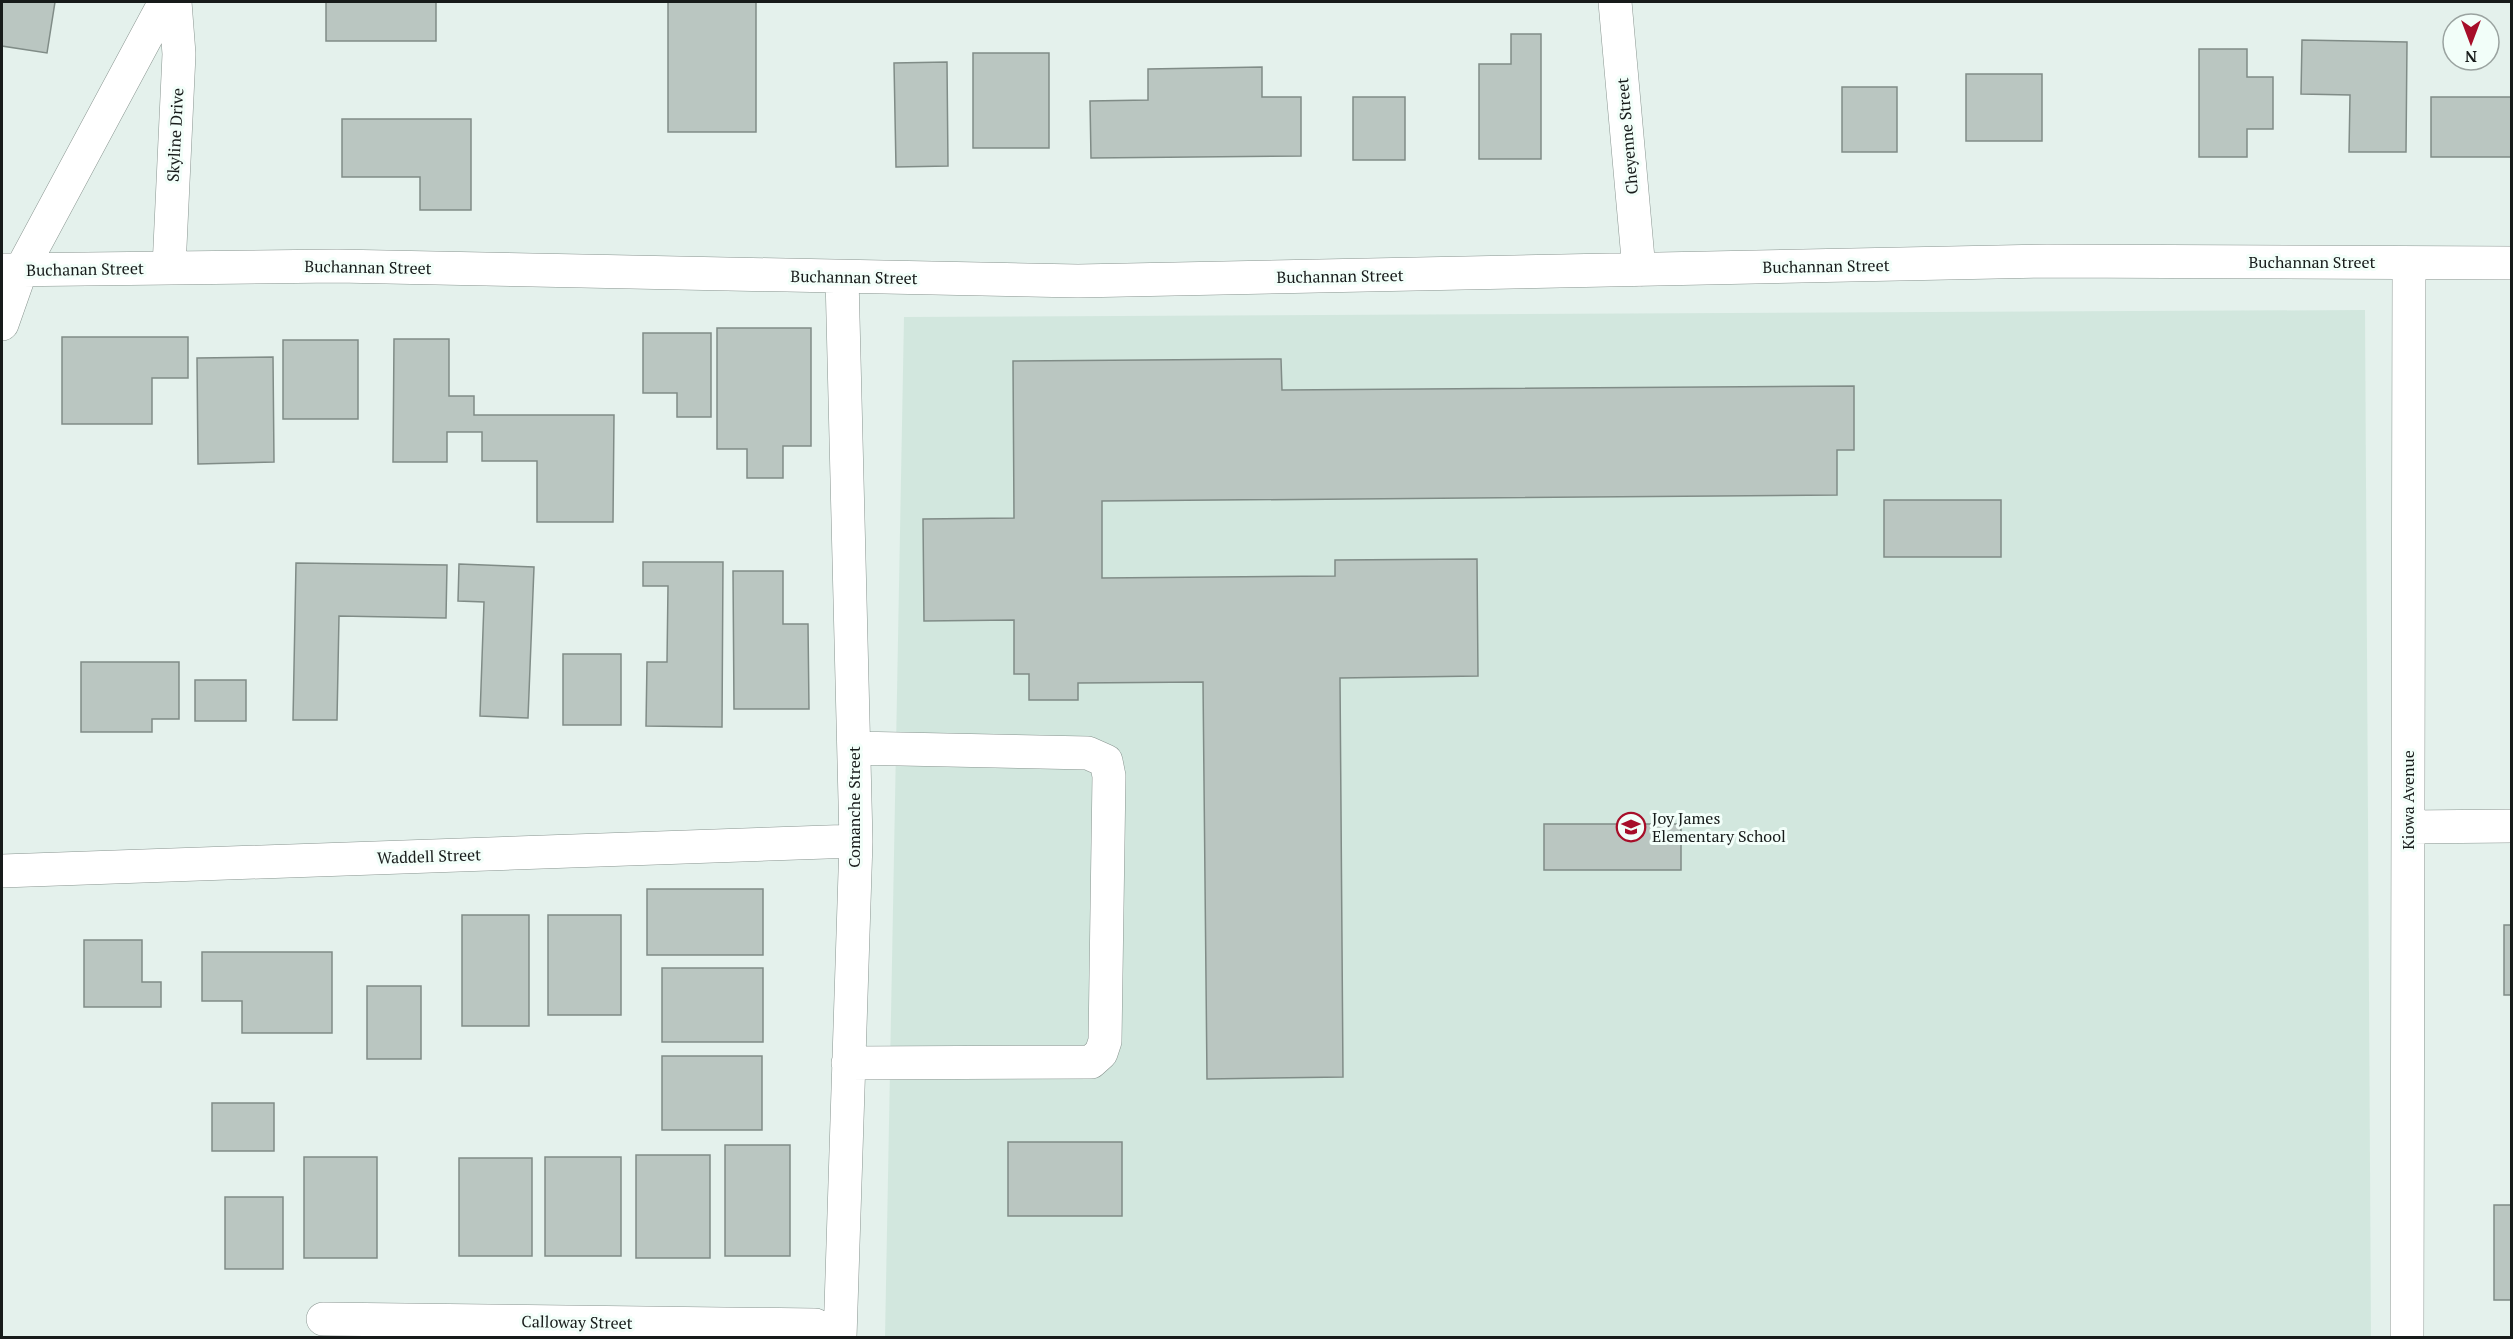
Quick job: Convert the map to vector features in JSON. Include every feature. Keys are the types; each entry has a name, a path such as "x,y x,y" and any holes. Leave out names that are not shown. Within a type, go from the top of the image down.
{"street":[{"path":"2,324 11,270 165,2"},
{"name":"Skyline Drive","path":"169,268 179,54 175,2"},
{"name":"Cheyenne Street","path":"1616,2 1639,270"},
{"name":"Buchannan Street","path":"169,268 337,266 1078,281 2047,261 2511,263"},
{"name":"Kiowa Avenue","path":"2407,1338 2409,263"},
{"name":"Buchanan Street","path":"11,270 169,268"},
{"name":"Comanche Street","path":"840,1338 856,841 842,277"},
{"path":"848,1063 1091,1062 1101,1053 1106,1041 1109,776 1106,761 1088,753 854,748"},
{"path":"2408,826 2511,826"},
{"name":"Waddell Street","path":"2,872 856,841"},
{"name":"Calloway Street","path":"323,1319 815,1325 823,1338"}],"shaded area":[{"name":"Joy James Elementary School","path":"2365,310 2371,1337 885,1338 904,317"}],"building":[{"path":"2,2 55,2 47,53 2,46"},
{"path":"326,2 436,2 436,41 326,41"},
{"path":"668,2 756,2 756,132 668,132"},
{"path":"1511,34 1541,34 1541,159 1479,159 1479,64 1511,64"},
{"path":"2302,40 2407,42 2406,152 2349,152 2350,95 2301,94"},
{"path":"2199,49 2247,49 2247,77 2273,77 2273,129 2247,129 2247,157 2199,157"},
{"path":"973,53 1049,53 1049,148 973,148"},
{"path":"947,62 948,166 896,167 894,63"},
{"path":"1262,67 1262,97 1301,97 1301,156 1091,158 1090,101 1148,100 1148,69"},
{"path":"1966,74 2042,74 2042,141 1966,141"},
{"path":"1842,87 1897,87 1897,152 1842,152"},
{"path":"1353,97 1405,97 1405,160 1353,160"},
{"path":"2431,97 2512,97 2512,157 2431,157"},
{"path":"342,119 471,119 471,210 420,210 420,177 342,177"},
{"path":"717,328 811,328 811,446 783,446 783,478 747,478 747,449 717,449"},
{"path":"643,333 711,333 711,417 677,417 677,393 643,393"},
{"path":"62,337 188,337 188,378 152,378 152,424 62,424"},
{"path":"394,339 449,339 449,396 474,396 474,415 614,415 613,522 537,522 537,461 482,461 482,432 447,432 447,462 393,462"},
{"path":"283,340 358,340 358,419 283,419"},
{"path":"273,357 274,462 198,464 197,358"},
{"path":"1281,359 1282,390 1854,386 1854,450 1837,450 1837,495 1102,501 1102,578 1335,576 1335,560 1477,559 1478,676 1340,678 1343,1077 1207,1079 1203,682 1078,683 1078,700 1029,700 1029,674 1014,674 1014,620 924,621 923,519 1014,518 1013,361"},
{"path":"1884,500 2001,500 2001,557 1884,557"},
{"path":"643,562 723,562 722,727 646,726 647,662 667,662 668,586 643,586"},
{"path":"296,563 447,565 446,618 339,616 337,720 293,720"},
{"path":"459,564 534,567 528,718 480,716 484,602 458,601"},
{"path":"733,571 783,571 783,624 808,624 809,709 734,709"},
{"path":"563,654 621,654 621,725 563,725"},
{"path":"81,662 179,662 179,719 152,719 152,732 81,732"},
{"path":"195,680 246,680 246,721 195,721"},
{"path":"1544,824 1681,824 1681,870 1544,870"},
{"path":"647,889 763,889 763,955 647,955"},
{"path":"462,915 529,915 529,1026 462,1026"},
{"path":"548,915 621,915 621,1015 548,1015"},
{"path":"2504,925 2512,925 2512,995 2504,995"},
{"path":"84,940 142,940 142,982 161,982 161,1007 84,1007"},
{"path":"202,952 332,952 332,1033 242,1033 242,1001 202,1001"},
{"path":"662,968 763,968 763,1042 662,1042"},
{"path":"367,986 421,986 421,1059 367,1059"},
{"path":"662,1056 762,1056 762,1130 662,1130"},
{"path":"212,1103 274,1103 274,1151 212,1151"},
{"path":"1008,1142 1122,1142 1122,1216 1008,1216"},
{"path":"725,1145 790,1145 790,1256 725,1256"},
{"path":"636,1155 710,1155 710,1258 636,1258"},
{"path":"304,1157 377,1157 377,1258 304,1258"},
{"path":"545,1157 621,1157 621,1256 545,1256"},
{"path":"459,1158 532,1158 532,1256 459,1256"},
{"path":"225,1197 283,1197 283,1269 225,1269"},
{"path":"2494,1205 2512,1205 2512,1300 2494,1300"}],"place":[{"name":"Joy James Elementary School","path":"1631,827"}]}
